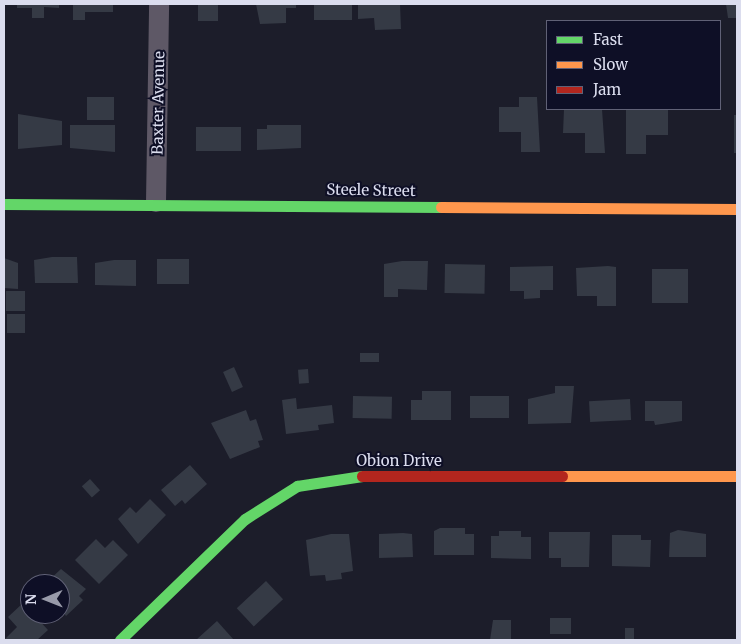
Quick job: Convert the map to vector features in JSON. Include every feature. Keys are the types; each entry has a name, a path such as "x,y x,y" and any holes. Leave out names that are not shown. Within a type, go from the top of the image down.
{"street":[{"name":"Baxter Avenue","path":"156,202 159,4"},
{"name":"Steele Street","path":"4,204 156,202 737,209"},
{"name":"Obion Drive","path":"120,640 245,519 297,486 352,476 737,476"}],"building":[{"path":"17,4 59,4 59,8 44,7 44,18 32,18 32,8 17,8"},
{"path":"73,4 113,4 113,12 85,12 85,20 73,20"},
{"path":"198,4 218,4 218,21 198,21"},
{"path":"256,4 296,4 296,8 286,8 286,23 260,24"},
{"path":"314,4 352,4 352,20 314,20"},
{"path":"358,4 400,4 401,29 375,30 374,18 358,19"},
{"path":"726,4 737,4 737,18 728,18"},
{"path":"87,97 114,97 114,120 87,120"},
{"path":"519,97 537,97 540,152 521,152 521,132 499,132 499,107 519,107"},
{"path":"564,110 602,110 605,153 585,153 585,133 563,133"},
{"path":"626,110 668,110 668,135 646,135 646,154 626,154"},
{"path":"18,114 62,121 62,145 18,149"},
{"path":"734,115 737,115 737,153 734,153"},
{"path":"70,125 115,125 115,152 70,148"},
{"path":"267,125 301,125 301,148 257,150 257,129 267,129"},
{"path":"196,127 241,127 241,151 196,151"},
{"path":"52,257 77,257 78,283 35,283 34,260"},
{"path":"4,258 18,263 18,289 4,288"},
{"path":"157,259 189,259 189,284 157,284"},
{"path":"114,260 136,260 136,286 95,285 95,263"},
{"path":"402,261 428,261 427,290 398,289 398,297 384,297 384,264"},
{"path":"445,264 485,265 484,294 444,293"},
{"path":"553,266 553,290 540,290 540,298 524,299 524,291 510,291 510,267"},
{"path":"616,267 616,306 597,306 597,296 577,296 576,268"},
{"path":"652,269 688,269 688,303 652,303"},
{"path":"6,291 25,291 25,311 6,311"},
{"path":"7,314 25,314 25,333 7,333"},
{"path":"360,353 379,353 379,362 360,362"},
{"path":"234,367 243,387 232,392 223,372"},
{"path":"308,369 309,383 299,384 298,370"},
{"path":"555,386 574,386 571,423 528,424 528,399 555,393"},
{"path":"422,391 451,391 451,420 411,420 411,400 422,400"},
{"path":"353,396 392,397 392,419 353,418"},
{"path":"470,396 509,396 509,418 470,418"},
{"path":"296,398 297,409 332,405 334,423 318,425 319,430 286,434 282,400"},
{"path":"630,399 631,420 590,422 589,401"},
{"path":"645,401 682,401 682,421 655,425 654,421 645,421"},
{"path":"246,410 250,421 256,419 263,440 258,441 260,447 230,459 211,423"},
{"path":"190,465 207,484 185,504 182,500 175,506 161,490"},
{"path":"90,479 100,490 92,498 82,486"},
{"path":"150,499 166,515 138,544 118,519 130,507 136,513"},
{"path":"440,528 465,528 465,534 474,534 474,555 434,555 434,531"},
{"path":"678,530 706,534 706,557 669,557 670,533"},
{"path":"499,531 521,531 521,537 531,537 531,559 491,558 491,536 499,536"},
{"path":"549,532 590,532 589,567 561,567 561,558 549,558"},
{"path":"331,534 349,534 353,571 341,573 342,579 326,581 325,575 310,576 306,540"},
{"path":"379,534 412,534 413,557 379,558"},
{"path":"612,535 641,535 641,540 651,540 650,567 612,566"},
{"path":"96,539 105,548 113,540 128,555 99,584 75,560"},
{"path":"61,569 67,574 56,574"},
{"path":"70,576 86,589 79,596 83,600 70,612"},
{"path":"266,581 283,599 254,627 237,608"},
{"path":"20,606 20,624 42,624 48,630 37,640 4,640 17,627 8,617"},
{"path":"550,618 571,618 571,634 550,634"},
{"path":"493,620 511,620 511,640 490,640"},
{"path":"217,621 234,640 196,640"},
{"path":"625,628 634,628 634,640 625,640"}],"traffic: fast":[{"path":"4,204 441,207"},
{"path":"120,640 245,519 297,486 362,476"}],"traffic: slow":[{"path":"441,207 737,209"},
{"path":"562,476 737,476"}],"traffic: jam":[{"path":"362,476 562,476"}]}
